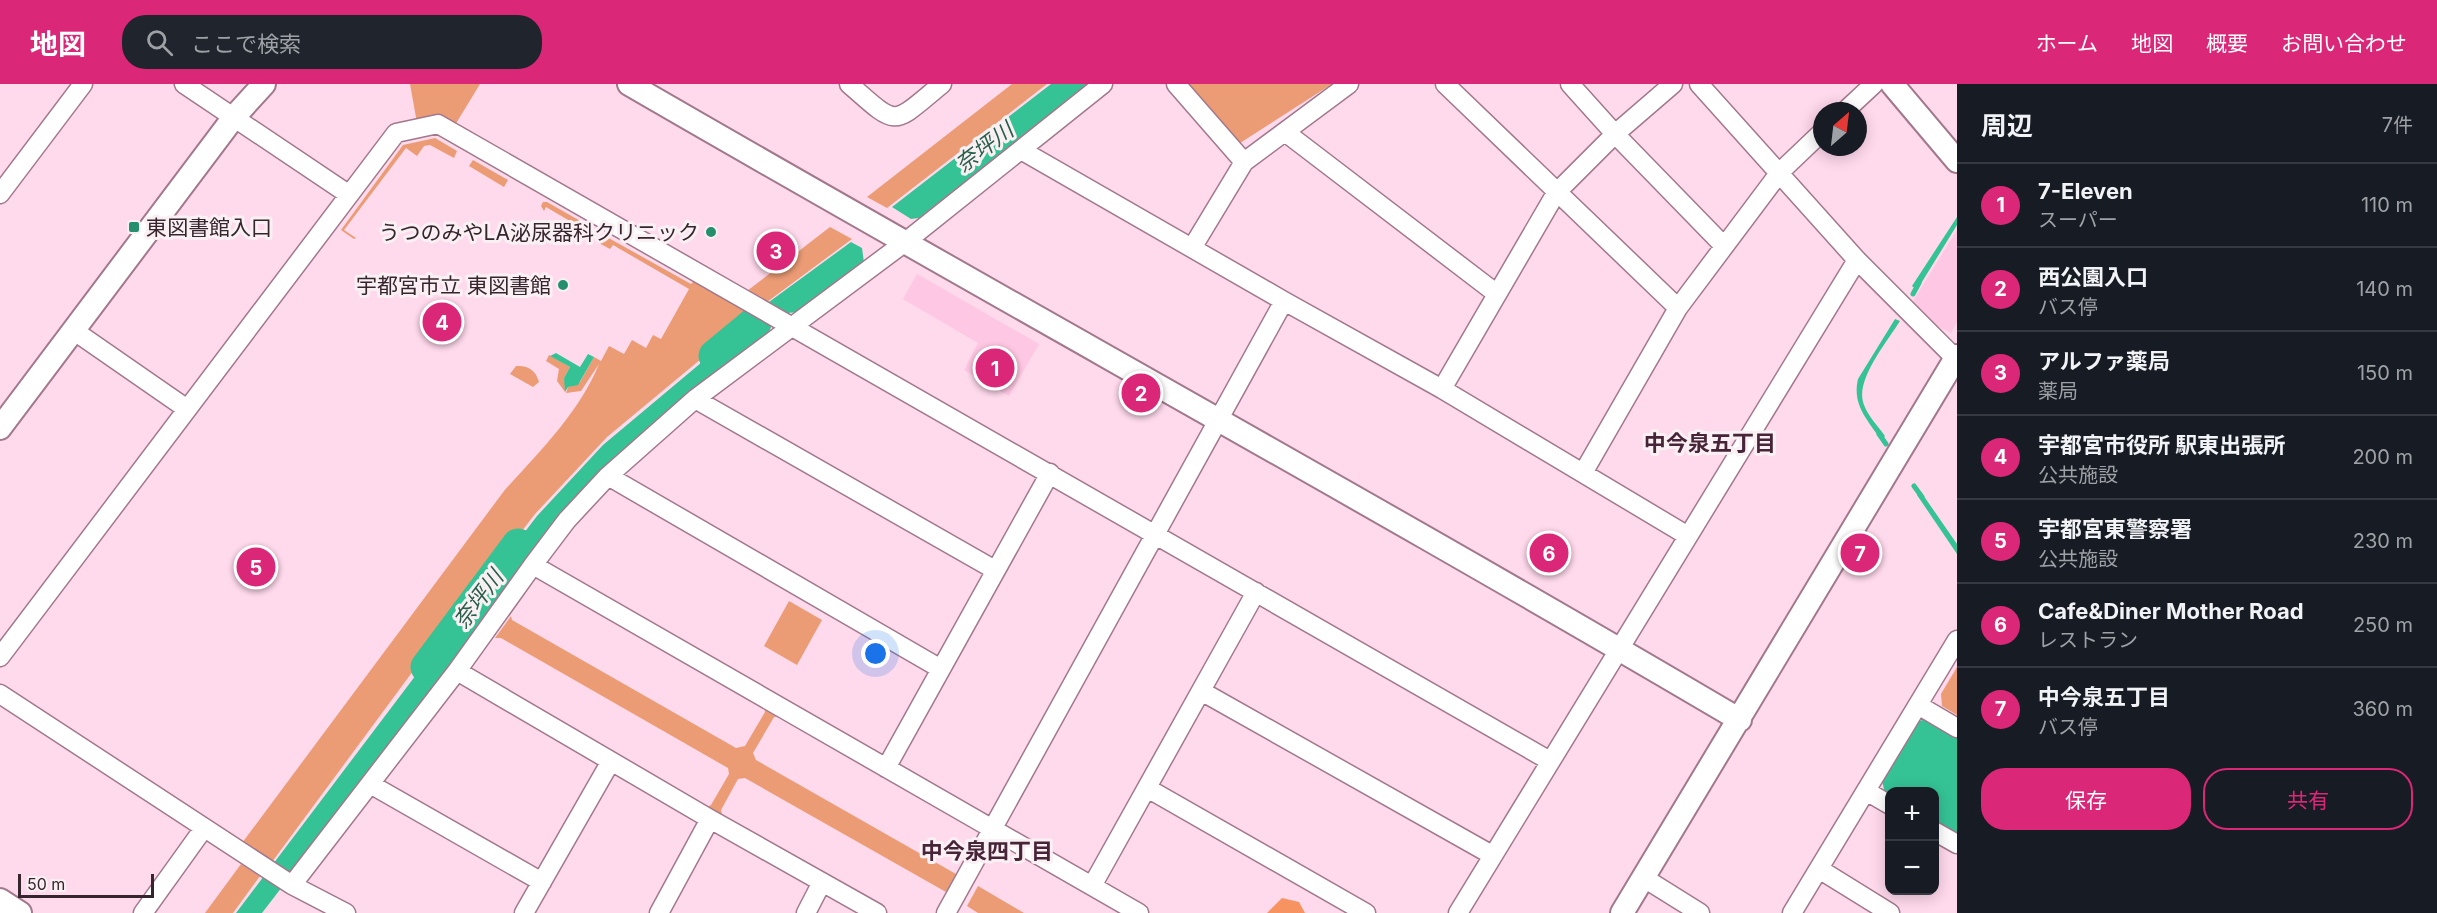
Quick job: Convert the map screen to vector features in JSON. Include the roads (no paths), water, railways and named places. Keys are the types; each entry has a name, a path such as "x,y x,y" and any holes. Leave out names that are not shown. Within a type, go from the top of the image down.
{"street":[{"path":"0,195 83,84"},
{"path":"184,84 348,194"},
{"path":"0,428 234,117 264,84"},
{"path":"629,84 1740,720"},
{"path":"849,84 884,115 894,118 904,116 942,84"},
{"path":"287,882 370,784 458,670 567,520 608,476 696,399 904,243 1103,84"},
{"path":"1176,84 1244,162"},
{"path":"1192,248 1244,162 1349,84"},
{"path":"1445,84 1678,308"},
{"path":"1570,84 1615,134 1724,246"},
{"path":"1442,389 1557,193 1615,134 1673,84"},
{"path":"1622,913 1956,358 1857,260 1699,84"},
{"path":"1855,102 1874,84"},
{"path":"1899,87 1957,161"},
{"path":"0,657 396,133 438,124 793,325 1550,761"},
{"path":"1285,132 1497,294"},
{"path":"1583,473 1678,308 1780,172 1813,141"},
{"path":"1021,150 1442,389 1688,536"},
{"path":"1458,913 1857,260"},
{"path":"946,913 1284,301"},
{"path":"74,330 187,409"},
{"path":"696,399 994,570"},
{"path":"886,768 994,570 1050,473"},
{"path":"608,476 941,669"},
{"path":"533,565 1139,913"},
{"path":"1092,886 1256,592"},
{"path":"1792,913 1957,640"},
{"path":"458,670 710,819 877,913"},
{"path":"1201,691 1492,855"},
{"path":"0,694 287,882 346,913"},
{"path":"1918,705 1957,728"},
{"path":"524,913 611,761"},
{"path":"370,784 542,882"},
{"path":"1147,788 1366,913"},
{"path":"1866,791 1885,802"},
{"path":"659,913 710,819"},
{"path":"142,913 204,828"},
{"path":"1939,833 1957,844"},
{"path":"1819,869 1890,913"},
{"path":"1644,878 1700,913"},
{"path":"806,913 822,882"},
{"path":"0,900 20,913"}],"water":[{"path":"1051,84 1090,84 919,218 911,219 892,207"},
{"path":"1957,217 1957,225 1917,290 1912,286"},
{"path":"851,242 862,248 864,263 798,312 788,313 769,302"},
{"path":"1895,319 1900,321 1873,362 1862,395 1868,413 1885,436 1881,440 1859,404 1858,379"},
{"path":"745,326 766,338 654,425 505,592 488,580 537,516 603,445"},
{"path":"556,353 580,367 588,354 594,357 578,385 568,387 565,392 564,378 570,367 550,356"},
{"path":"1921,492 1957,544 1957,554 1917,495"},
{"path":"450,630 469,644 262,913 236,913"},
{"path":"1927,719 1957,737 1957,835 1939,824 1939,787 1885,787 1885,793 1881,777 1915,722"}],"waterway":[{"path":"1913,294 1919,283"},
{"name":"奈坪川","path":"715,356 755,323"},
{"path":"1879,434 1886,444"},
{"path":"1914,486 1922,497"},
{"name":"奈坪川","path":"427,667 518,545"}],"place":[{"name":"東図書館入口","path":"134,227"},
{"name":"うつのみやLA泌尿器科クリニック","path":"711,232"},
{"name":"アルファ薬局","path":"776,251"},
{"name":"宇都宮市立 東図書館","path":"563,285"},
{"name":"宇都宮市役所 駅東出張所","path":"442,322"},
{"name":"7-Eleven","path":"995,368"},
{"name":"西公園入口","path":"1141,393"},
{"name":"Cafe&Diner Mother Road","path":"1549,553"},
{"name":"中今泉五丁目","path":"1860,553"},
{"name":"宇都宮東警察署","path":"256,567"}],"district":[{"name":"中今泉五丁目","path":"1710,443"},
{"name":"中今泉四丁目","path":"987,851"}]}
